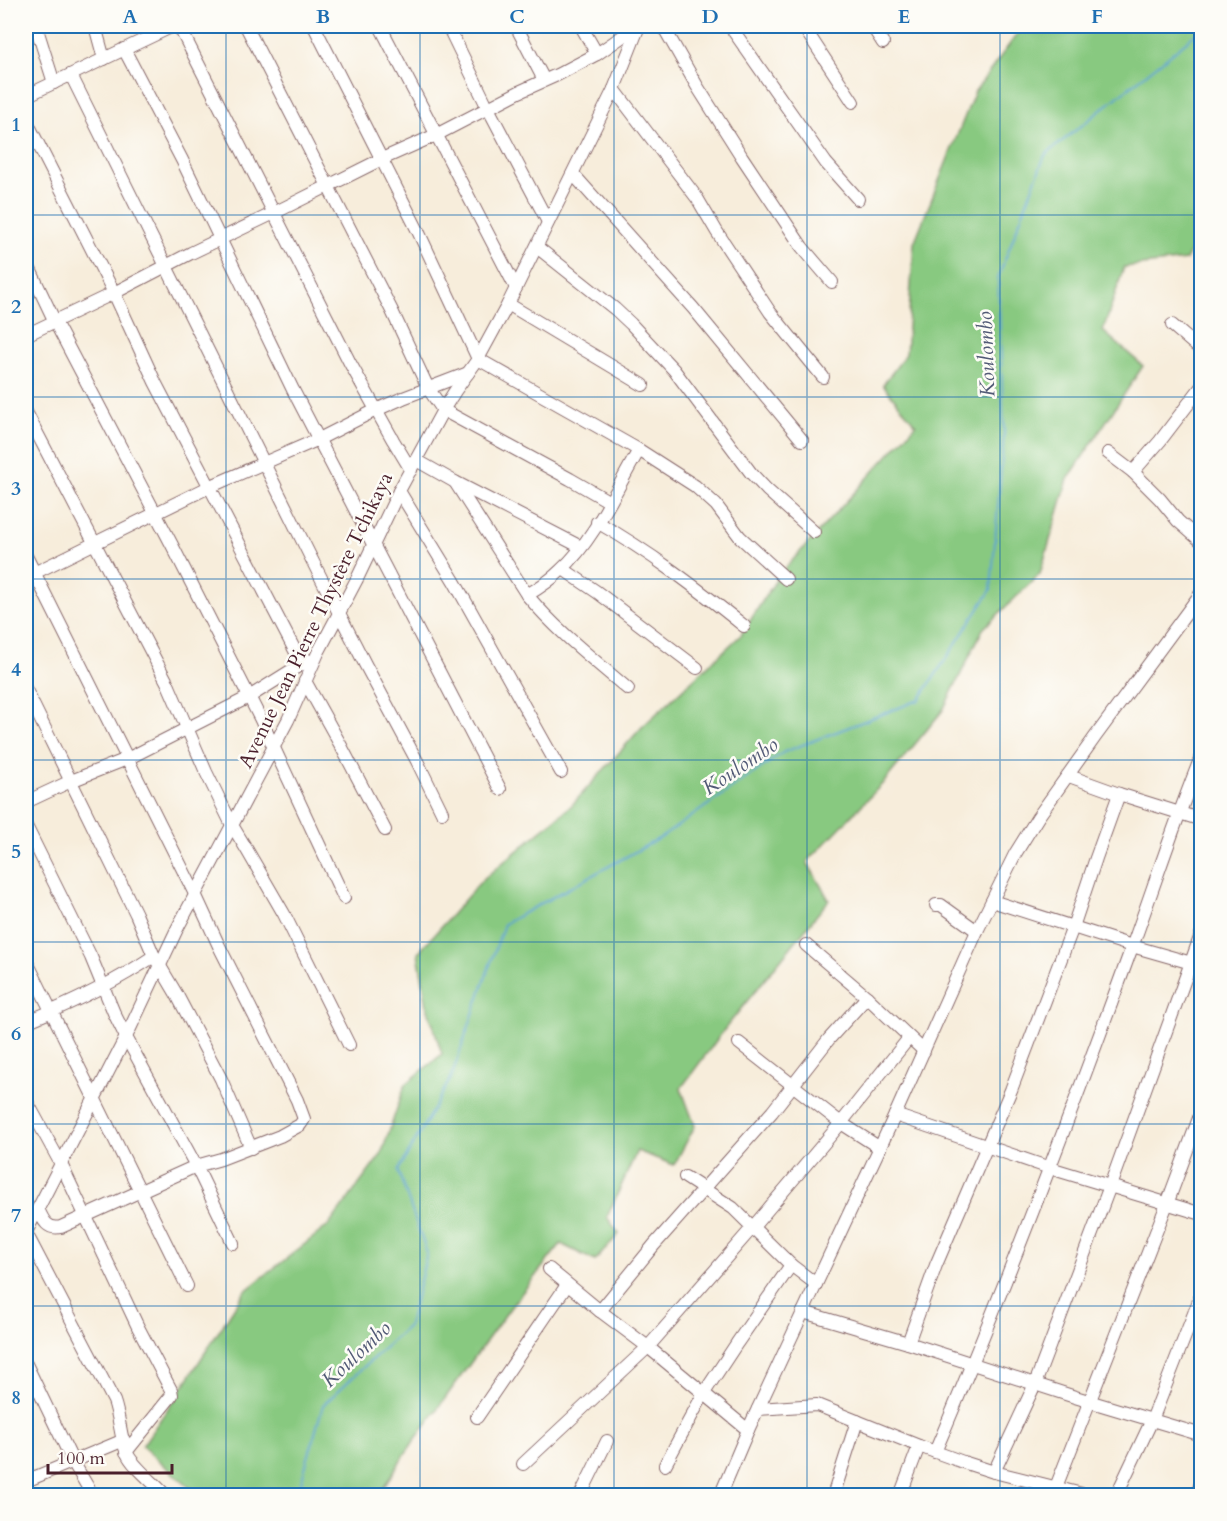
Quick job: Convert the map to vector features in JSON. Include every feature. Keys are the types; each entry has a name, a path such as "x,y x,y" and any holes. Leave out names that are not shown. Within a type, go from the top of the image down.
{"street":[{"path":"36,26 54,83"},
{"path":"95,26 104,59"},
{"path":"26,96 124,50 153,30 173,26"},
{"path":"179,26 350,363 376,410 414,465 455,482 581,547"},
{"path":"246,26 392,311 428,388 443,410 610,501"},
{"path":"314,26 418,231 478,359 666,466 705,494 740,537 786,579"},
{"path":"380,26 516,288"},
{"path":"448,26 548,222"},
{"path":"516,26 544,80"},
{"path":"581,26 597,54"},
{"path":"26,335 597,54 639,26"},
{"name":"Avenue Jean Pierre Thystère Tchikaya","path":"26,1233 126,1036 157,961 274,748 318,653 399,491 454,391 478,359 508,304 614,89 639,26"},
{"path":"663,26 697,86 742,157 802,247 832,282"},
{"path":"730,26 826,163 858,199"},
{"path":"803,26 853,102"},
{"path":"872,26 883,43"},
{"path":"124,50 182,160 293,390 500,789"},
{"path":"71,75 360,654 442,812"},
{"path":"614,89 697,198 770,312 823,376"},
{"path":"26,120 114,293 155,382 302,664"},
{"path":"573,174 693,308 802,440"},
{"path":"537,246 631,324 674,370 751,473 814,532"},
{"path":"26,261 55,322 249,697 344,898"},
{"path":"508,304 643,385"},
{"path":"1172,325 1202,351"},
{"path":"30,575 209,487 319,439 376,410 469,373"},
{"path":"1133,472 1202,386"},
{"path":"26,412 168,684 232,825 284,914 349,1045"},
{"path":"527,595 563,569 581,547 639,450"},
{"path":"1108,453 1133,472 1178,521 1202,542"},
{"path":"455,482 527,595 560,631 628,688"},
{"path":"399,491 454,581 561,772"},
{"path":"597,522 648,552 744,626"},
{"path":"26,556 30,575 127,759 304,1117 304,1121 295,1129 251,1148 196,1166 55,1228 45,1222 38,1209"},
{"path":"563,569 697,668"},
{"path":"720,1496 748,1430 880,1148 977,931 1015,854 1038,817 1095,737 1202,592"},
{"path":"1185,615 1202,610"},
{"path":"26,802 127,759 249,697 318,653"},
{"path":"305,681 385,830"},
{"path":"26,690 157,961 221,1079 251,1148"},
{"path":"935,1452 973,1363 1050,1168 1179,812 1202,755"},
{"path":"1069,776 1202,820"},
{"path":"908,1343 936,1265 1011,1089 1073,927 1119,794"},
{"path":"26,826 104,986 114,1013 196,1166 233,1243"},
{"path":"992,900 1132,946 1196,964"},
{"path":"936,906 941,905 977,931"},
{"path":"994,1472 1035,1384 1196,964 1202,932"},
{"path":"806,945 867,997 924,1051"},
{"path":"26,960 187,1286"},
{"path":"26,1022 84,997 133,970 157,961"},
{"path":"600,1311 765,1120 829,1040 867,997"},
{"path":"523,1464 648,1347 841,1123 909,1038"},
{"path":"739,1042 841,1123 880,1148"},
{"path":"26,1100 61,1164 172,1393 125,1446 72,1460 26,1480"},
{"path":"1052,1491 1090,1402 1202,1110"},
{"path":"895,1115 1050,1168 1202,1214"},
{"path":"685,1177 733,1208 791,1265 816,1284"},
{"path":"26,1233 114,1401 130,1459 166,1496"},
{"path":"665,1465 704,1393 791,1265"},
{"path":"549,1269 748,1430"},
{"path":"477,1417 567,1285"},
{"path":"1116,1496 1152,1420 1202,1293"},
{"path":"803,1312 1202,1435"},
{"path":"26,1364 72,1460 93,1496"},
{"path":"758,1409 815,1404 919,1446 994,1472 1052,1491 1090,1496"},
{"path":"833,1496 857,1421"},
{"path":"580,1496 608,1441"},
{"path":"900,1496 919,1446"},
{"path":"1196,1496 1202,1481"}],"green space":[{"path":"1023,26 1201,26 1201,232 1186,260 1124,267 1103,331 1143,366 1068,479 1040,574 983,629 943,710 884,782 807,862 829,900 727,1026 681,1088 695,1126 674,1165 637,1151 607,1217 619,1234 595,1261 561,1244 513,1304 377,1495 198,1495 142,1446 245,1291 329,1225 381,1155 405,1085 442,1054 427,1006 418,953 482,880 572,805 642,727 741,635 779,575 916,425 883,385 906,354 914,243 975,91"}],"waterway":[{"name":"Koulombo","path":"293,1496 300,1486 323,1405 409,1325 427,1253 398,1171 451,1078 504,924 662,837 784,752 919,700 991,590 1004,433 998,278 1045,155 1202,29"}]}
